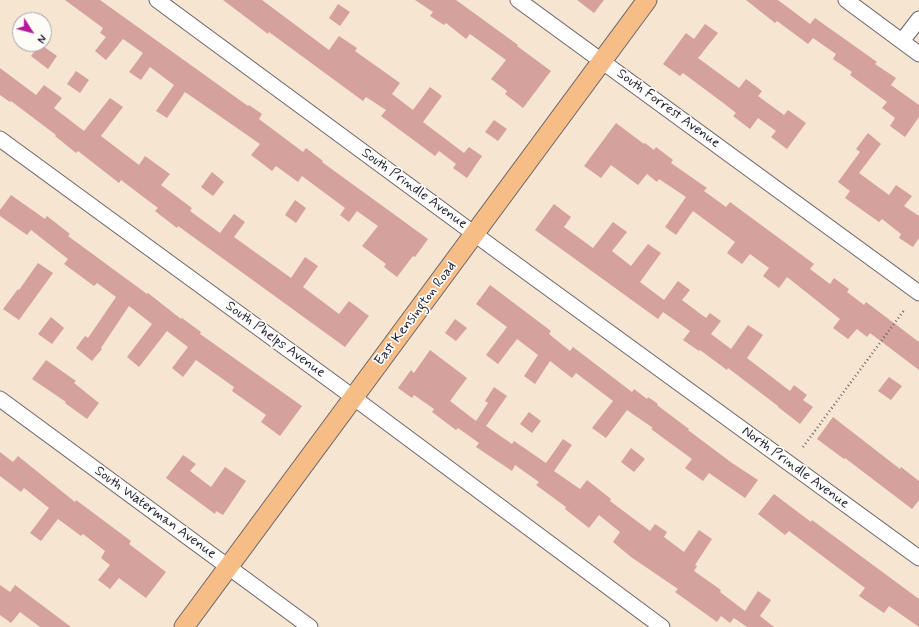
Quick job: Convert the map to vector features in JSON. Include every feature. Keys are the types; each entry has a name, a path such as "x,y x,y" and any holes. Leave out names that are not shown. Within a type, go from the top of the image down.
{"main road":[{"name":"East Kensington Road","path":"184,627 647,0"}],"street":[{"name":"South Prindle Avenue","path":"158,0 475,234 672,377"},
{"name":"South Forrest Avenue","path":"518,0 919,294"},
{"path":"846,0 919,54"},
{"path":"902,41 919,19"},
{"name":"South Phelps Avenue","path":"0,139 353,397 662,627"},
{"name":"North Prindle Avenue","path":"672,377 919,558"},
{"name":"South Waterman Avenue","path":"0,399 310,627"}],"path":[{"path":"803,447 905,309"}],"building":[{"path":"65,0 100,0 248,106 249,105 262,114 259,119 303,152 306,148 323,161 322,162 428,239 415,257 413,256 397,277 384,267 386,264 362,246 378,226 357,211 349,222 340,215 345,208 302,176 298,182 276,166 272,171 251,155 260,144 185,92 167,118 156,111 174,85 150,67 141,80 129,72 143,53 123,39 106,60 95,51 106,37 100,33 103,28"},
{"path":"223,0 262,0 329,50 339,36 357,48 355,51 400,83 392,94 413,110 430,87 442,96 423,122 464,153 469,147 482,156 467,178 453,168 456,164 439,151 435,156 381,116 386,110 366,97 363,101 269,32 268,34"},
{"path":"415,0 456,0 551,71 523,108 505,94 507,91 491,79 506,60 470,34 466,39 446,23 444,25 430,16 433,12"},
{"path":"577,0 604,0 594,13"},
{"path":"746,0 778,0 810,24 815,18 877,62 875,64 896,78 891,85 919,105 919,117 905,137 890,126 895,118 882,108 887,102 850,75 852,72 833,59 836,54 813,38 808,44 777,21 775,23"},
{"path":"338,4 350,12 340,26 329,18"},
{"path":"705,24 718,33 698,58 739,88 746,79 762,91 758,96 784,115 788,110 806,123 787,149 771,137 776,131 758,118 750,129 733,116 736,113 722,102 683,73 680,76 663,64 686,33 694,39"},
{"path":"34,52 51,52 57,56 48,69 31,56"},
{"path":"0,68 36,95 44,85 62,98 54,108 84,131 110,98 123,107 101,136 139,165 145,156 170,174 161,185 192,208 190,211 220,233 234,214 245,222 234,237 291,278 305,257 318,266 303,287 339,314 349,301 369,316 345,347 178,226 177,228 155,211 158,208 121,180 119,183 78,151 76,153 55,136 56,135 11,101 10,102 0,95"},
{"path":"76,71 89,80 80,93 67,84"},
{"path":"494,120 507,129 498,141 485,132"},
{"path":"616,123 654,150 656,147 673,160 671,163 707,188 704,191 726,207 730,202 814,264 810,269 830,284 834,278 849,289 847,292 864,305 866,302 919,342 919,370 870,333 867,337 857,329 848,339 833,328 840,319 787,277 779,288 763,276 769,268 750,254 742,264 727,253 735,242 693,211 676,235 665,227 686,197 659,179 657,182 647,174 638,185 611,165 601,178 584,166"},
{"path":"868,133 881,144 859,173 889,195 896,185 912,196 904,206 919,216 919,238 913,247 899,238 901,234 882,219 879,222 845,198 850,191 838,182 860,152 856,149"},
{"path":"212,172 224,182 213,196 201,187"},
{"path":"11,195 45,219 47,216 70,234 68,236 201,332 200,334 302,406 280,436 261,422 266,415 232,391 234,387 196,360 183,377 172,368 188,347 167,331 139,367 127,357 152,324 129,306 101,348 102,349 92,361 76,348 85,336 88,338 116,297 97,283 94,286 64,264 68,259 31,230 27,235 0,216 0,210"},
{"path":"295,200 306,208 296,223 285,215"},
{"path":"554,204 571,217 564,227 593,248 613,222 627,232 612,251 631,266 648,244 661,253 640,282 664,300 678,281 690,290 682,300 706,318 710,313 721,321 711,334 731,349 748,325 763,335 747,358 790,391 794,385 807,395 803,400 813,407 800,424 728,368 727,370 700,350 699,351 683,340 690,331 663,312 658,319 535,230"},
{"path":"38,263 53,273 19,320 3,309 18,289 19,290"},
{"path":"490,285 551,331 549,334 570,351 573,347 632,392 634,389 647,399 648,397 689,429 688,430 732,463 758,480 745,498 709,473 703,481 685,468 692,459 651,429 653,428 627,410 606,438 592,428 613,401 576,373 572,378 550,361 535,384 524,376 538,355 517,339 498,364 486,355 507,327 476,304"},
{"path":"51,317 64,328 52,344 38,334"},
{"path":"455,319 467,328 456,341 445,333"},
{"path":"430,350 467,378 450,401 476,421 488,403 485,401 494,387 507,396 486,426 512,444 514,441 546,463 563,439 572,445 554,471 580,489 587,480 611,499 610,501 650,531 655,524 667,532 664,537 684,552 699,530 712,539 695,565 697,566 694,571 721,590 720,592 745,611 758,591 771,600 760,616 774,627 747,627 734,618 730,623 721,616 717,622 675,592 678,589 631,557 613,542 620,532 599,515 589,528 565,509 566,507 536,485 539,482 515,465 512,471 476,447 479,443 458,428 456,430 432,412 434,409 414,395 412,398 398,388 411,370 414,373"},
{"path":"46,360 76,381 74,383 99,403 87,419 65,403 66,402 32,379"},
{"path":"889,377 902,386 891,400 878,391"},
{"path":"529,412 541,421 532,433 520,424"},
{"path":"833,417 900,469 901,467 919,481 919,500 912,509 845,458 844,459 817,439"},
{"path":"631,448 645,459 634,472 621,462"},
{"path":"0,452 13,462 18,456 75,502 76,500 131,541 129,544 166,572 146,598 119,578 110,589 98,580 110,565 101,558 105,551 83,534 81,536 58,519 41,541 30,533 49,508 24,488 21,492 0,476"},
{"path":"183,455 196,464 190,471 211,487 225,467 246,481 223,515 216,511 215,514 166,478"},
{"path":"774,494 811,522 812,520 919,599 919,627 889,606 884,613 859,596 865,588 789,531 785,535 758,514"},
{"path":"0,585 10,592 15,585 71,627 40,627 20,612 11,623 0,615"}]}
